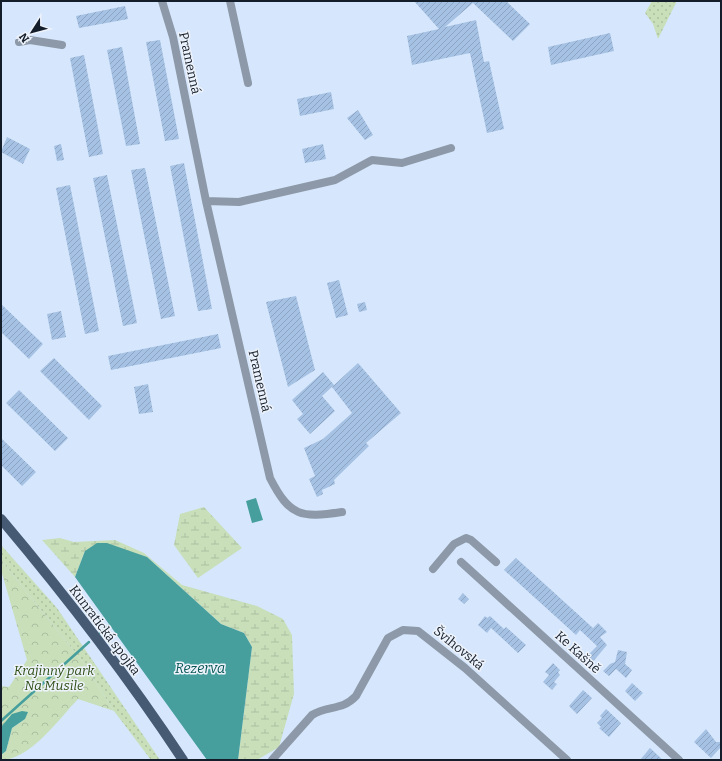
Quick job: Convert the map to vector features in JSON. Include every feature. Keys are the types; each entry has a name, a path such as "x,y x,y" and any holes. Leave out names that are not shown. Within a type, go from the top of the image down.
{"main road":[{"name":"Kunratická spojka","path":"1,519 84,624 159,723 183,760"}],"street":[{"name":"Pramenná","path":"162,1 173,37 206,201 270,478 280,499 298,512 315,516 342,512"},
{"path":"230,1 248,83"},
{"path":"19,42 30,40 62,46"},
{"path":"206,201 239,202 335,180 372,160 402,163 451,148"},
{"path":"433,569 454,544 466,538 471,540 496,562"},
{"name":"Ke Kašně","path":"461,562 679,760"},
{"name":"Švihovská","path":"272,760 312,715 317,712 345,705 351,701 356,696 388,638 393,634 407,629 418,631 442,649 567,760"}],"green space":[{"path":"652,1 677,1 658,39 653,24 645,13"},
{"path":"204,507 242,548 198,578 174,545 180,514"},
{"path":"60,538 74,542 115,540 144,553 182,585 257,606 283,619 292,635 294,694 279,747 257,760 238,760 252,647 244,633 221,624 147,557 85,551 75,577 42,540"},
{"path":"1,545 57,608 160,760 151,760 114,711 82,661 1,560"},
{"name":"Krajinný park Na Musile","path":"1,560 82,661 114,711 78,699 53,727 33,746 12,758 1,760 1,755 6,751 12,728 25,719 5,723 1,727 1,686 9,687 27,660 1,570"}],"water":[{"path":"256,498 263,520 252,523 246,501"},
{"name":"Rezerva","path":"97,543 107,543 147,557 221,624 244,633 252,647 238,760 207,760 75,577 85,551"},
{"path":"22,711 28,712 25,719 12,728 6,751 1,755 1,727 12,714"}],"building":[{"path":"414,1 506,1 530,24 513,41 473,3 445,27 476,20 484,62 489,61 504,129 487,133 470,53 412,65 407,36 439,29"},
{"path":"125,6 128,19 79,28 76,16"},
{"path":"610,33 614,51 551,65 548,47"},
{"path":"160,40 179,139 165,141 146,42"},
{"path":"122,47 140,144 126,146 107,50"},
{"path":"84,55 103,154 89,157 70,58"},
{"path":"331,92 334,109 300,116 297,99"},
{"path":"358,110 373,135 365,140 347,118"},
{"path":"7,137 30,149 23,164 1,152"},
{"path":"61,144 64,160 57,161 54,146"},
{"path":"323,144 326,159 305,163 302,149"},
{"path":"184,163 212,309 198,311 170,166"},
{"path":"145,168 175,316 161,319 131,170"},
{"path":"107,175 137,323 123,326 93,178"},
{"path":"70,185 99,331 85,334 56,188"},
{"path":"339,280 348,315 336,318 327,283"},
{"path":"296,296 315,370 288,387 266,302"},
{"path":"365,302 367,310 359,312 357,304"},
{"path":"1,304 43,344 29,359 1,332"},
{"path":"61,311 66,337 52,340 47,314"},
{"path":"218,334 221,348 111,370 108,356"},
{"path":"54,358 102,406 89,420 40,371"},
{"path":"358,363 401,413 366,443 369,446 334,480 335,484 322,490 323,494 317,497 309,479 315,476 304,448 323,439 352,413 332,387"},
{"path":"323,372 334,385 322,396 335,411 310,434 297,419 303,414 292,400"},
{"path":"148,384 153,412 139,414 134,387"},
{"path":"19,390 68,438 55,451 6,403"},
{"path":"1,438 36,472 22,486 1,465"},
{"path":"516,558 593,628 598,623 607,632 600,637 607,645 590,665 584,659 597,646 580,630 576,635 504,570"},
{"path":"463,593 469,599 464,604 458,599"},
{"path":"485,616 487,618 490,616 504,629 506,627 526,645 518,653 491,628 487,633 478,625"},
{"path":"618,650 627,652 625,664 632,670 626,678 616,669 609,676 603,671 610,664 615,662"},
{"path":"553,663 560,670 558,672 560,675 554,682 557,684 552,690 543,682 549,675 545,672"},
{"path":"632,683 643,693 635,701 625,691"},
{"path":"583,690 592,698 577,714 569,706"},
{"path":"606,709 621,723 609,737 599,728 601,727 597,723 602,718 600,716"},
{"path":"706,729 716,742 721,742 721,747 711,758 694,742"},
{"path":"650,748 663,760 640,760"}],"waterway":[{"path":"100,633 112,623"},
{"path":"1,721 89,642"}]}
